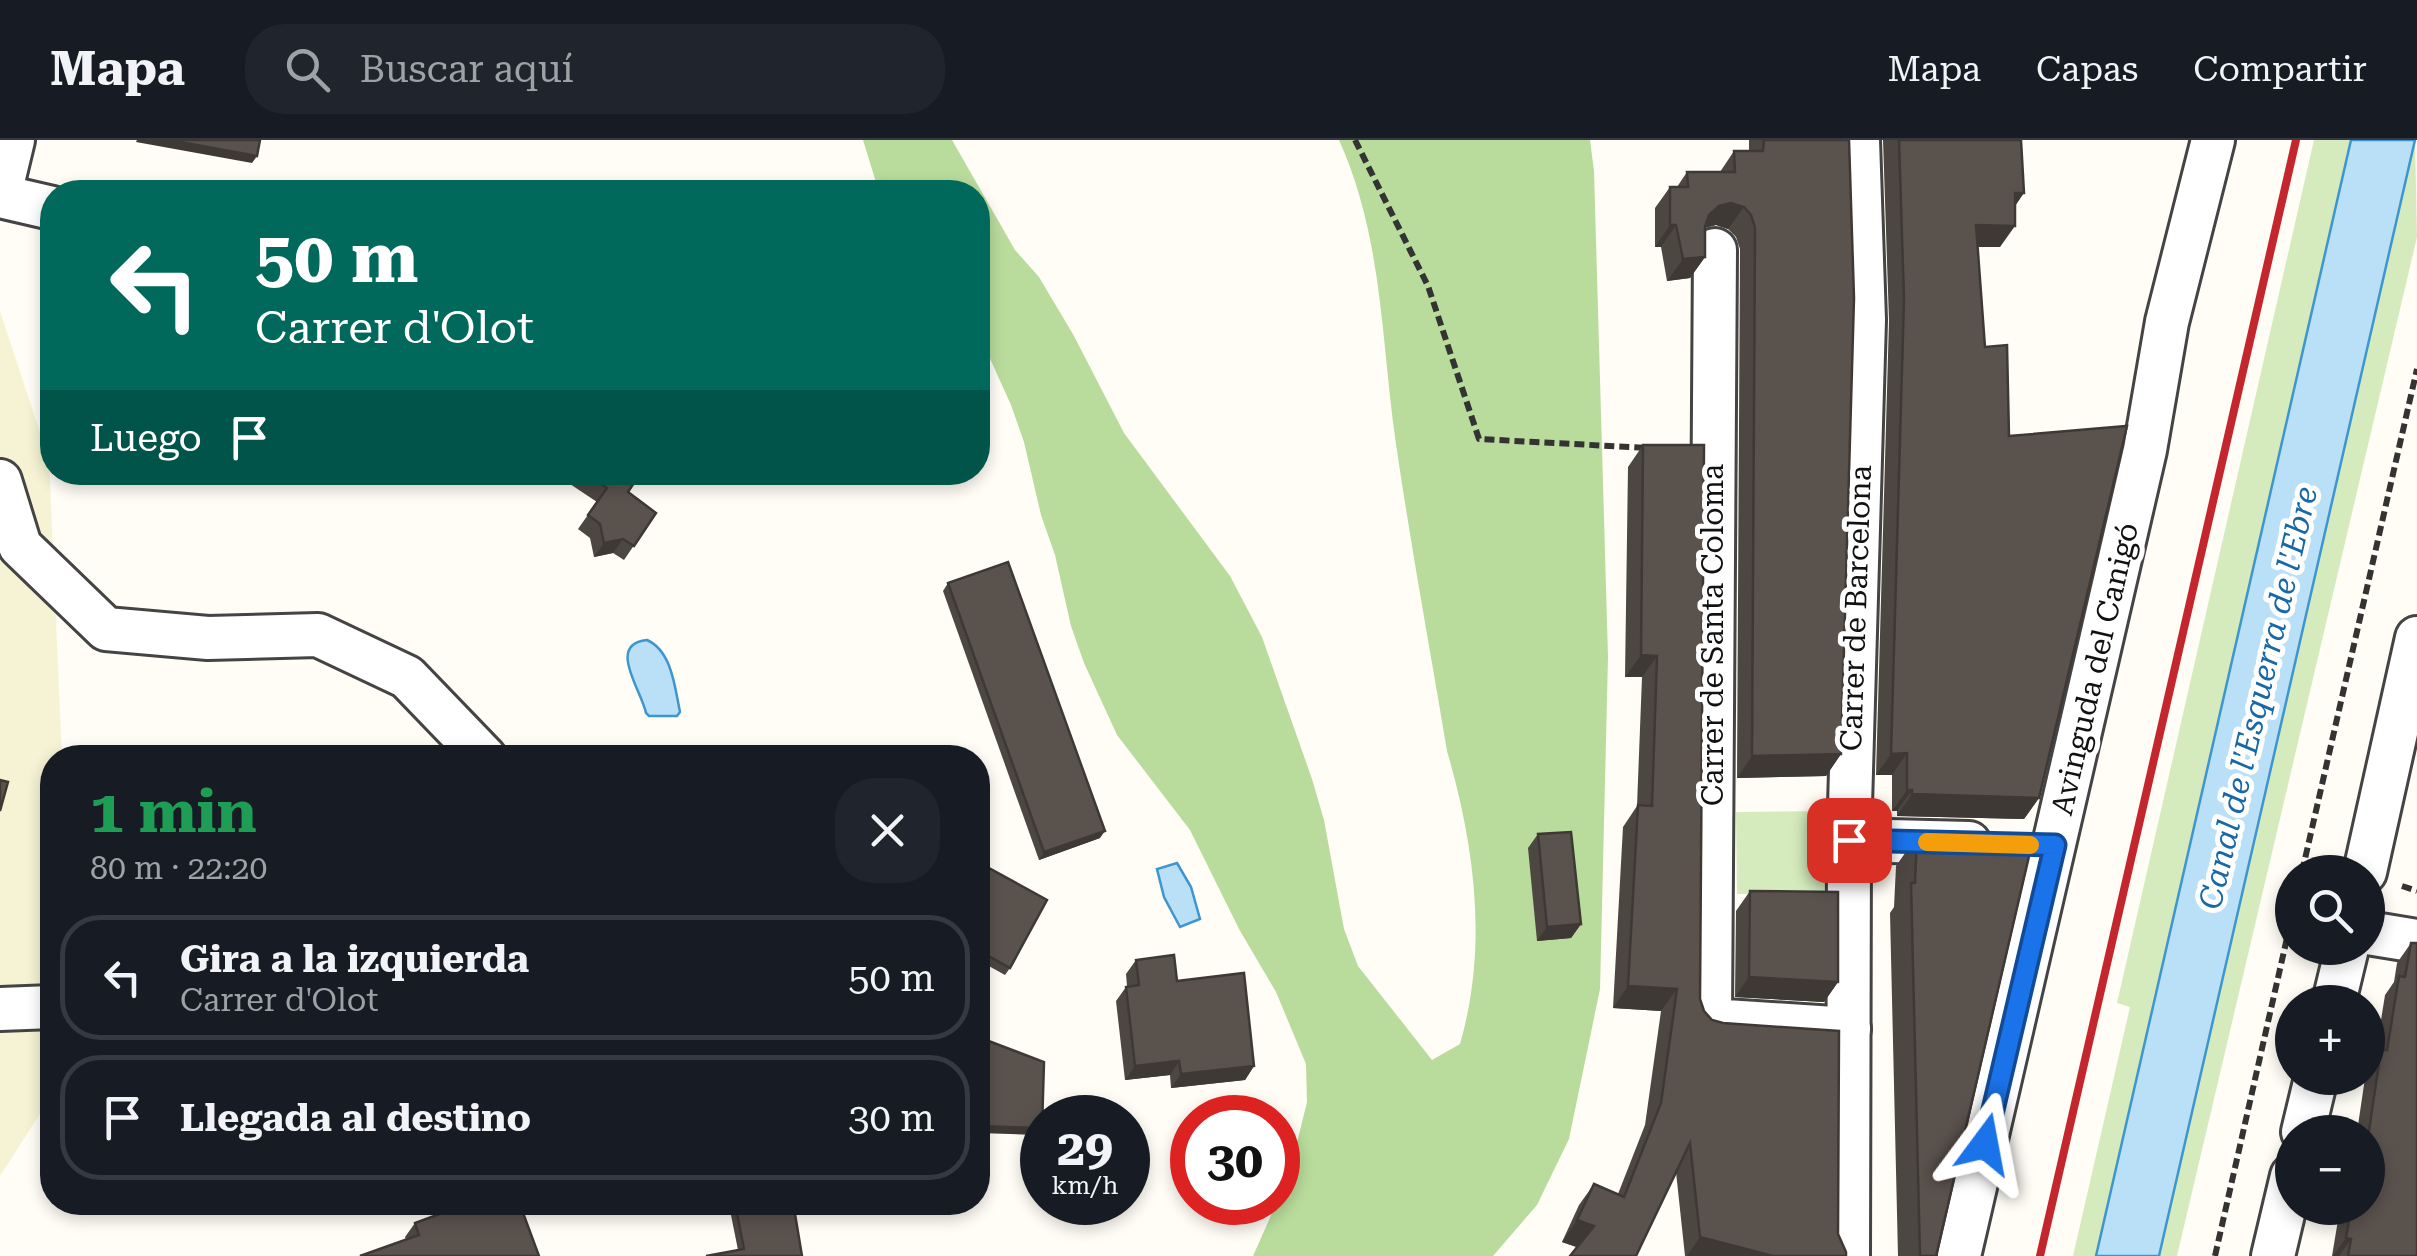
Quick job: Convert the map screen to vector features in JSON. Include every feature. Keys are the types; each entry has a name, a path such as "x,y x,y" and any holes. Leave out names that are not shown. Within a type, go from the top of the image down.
{"street":[{"path":"13,140 0,195 40,205"},
{"name":"Carrer de Barcelona","path":"1848,1256 1849,840 1864,320 1858,140"},
{"name":"Avinguda del Canigó","path":"1959,1256 2145,450 2167,322 2213,140"},
{"name":"Carrer de Santa Coloma","path":"1715,250 1710,1020 1848,1029"},
{"path":"0,481 20,546 106,629 208,638 318,635 407,677 472,745"},
{"path":"2369,855 2417,638"},
{"path":"1849,840 2055,845"},
{"path":"2385,937 2417,942"},
{"path":"0,1009 40,1007"},
{"path":"2274,1256 2281,1225"}],"path":[{"path":"1355,140 1428,286 1479,439 1714,451"},
{"path":"2306,855 2417,369"},
{"path":"2215,1256 2281,965"}],"shaded area":[{"path":"0,311 40,433 40,485 50,485 61,745 40,745 40,1114 0,1176"}],"green space":[{"path":"863,140 952,140 975,180 875,180"},
{"path":"1339,140 1590,140 1608,657 1600,989 1569,1139 1537,1205 1493,1256 1253,1256 1267,1225 1300,1225 1300,1130 1307,1102 1306,1064 1276,992 1239,929 1190,830 1117,735 1084,663 1024,442 990,359 990,206 1074,336 1124,433 1230,576 1262,637 1324,820 1344,929 1358,966 1432,1060 1460,1044 1474,971 1475,897 1408,521 1372,252 1364,214"},
{"path":"2314,140 2351,140 2096,1256 2073,1256 2130,1007 2117,1003"},
{"path":"2415,140 2417,237 2177,1256 2159,1256"},
{"path":"1831,811 1833,893 1737,894 1736,812"}],"water":[{"name":"Canal de l'Esquerra de l'Ebre","path":"2351,140 2415,140 2159,1256 2096,1256"},
{"path":"647,640 662,653 671,671 680,712 677,716 646,713 628,659 635,643"},
{"path":"1177,863 1191,887 1200,919 1180,927 1164,897 1157,869"}],"building":[{"path":"169,140 260,140 257,156"},
{"path":"1764,140 1849,140 1854,298 1841,754 1752,756 1755,228 1744,207 1731,203 1719,206 1709,215 1705,227 1705,257 1683,259 1676,225 1670,225 1670,187 1688,187 1687,172 1735,172 1734,151 1763,151"},
{"path":"1899,140 2021,140 2024,193 2015,193 2015,226 1976,225 1985,347 2007,345 2009,436 2127,426 2039,798 1912,794 1912,790 1907,790 1907,753 1891,754 1904,299"},
{"path":"1643,445 1704,445 1700,999 1712,1020 1723,1023 1839,1031 1838,1234 1846,1256 1773,1256 1700,1237 1690,1143 1636,1256 1570,1256 1594,1226 1577,1220 1594,1184 1624,1197 1661,1103 1677,989 1628,986 1638,805 1652,806 1657,656 1641,655"},
{"path":"603,485 633,485 628,492 656,513 634,546 623,539 604,543 600,524 588,515 607,488"},
{"path":"1008,562 1105,831 1044,852 948,583"},
{"path":"0,780 8,782 0,811"},
{"path":"1571,832 1581,924 1547,927 1538,834"},
{"path":"1917,836 2033,839 1936,1256 1920,1256 1911,883 1915,883"},
{"path":"990,869 1047,900 1010,968 990,957"},
{"path":"1750,891 1838,892 1838,982 1749,977"},
{"path":"2411,943 2417,943 2417,1256 2348,1256 2348,1225 2385,1225 2385,1115 2371,1115 2374,1095 2385,1095 2385,1050 2399,976 2405,977"},
{"path":"1174,955 1177,981 1244,973 1254,1066 1181,1074 1179,1061 1135,1066 1126,987 1139,985 1136,960"},
{"path":"990,1042 1044,1062 1043,1095 1020,1095 1020,1127 990,1126"},
{"path":"437,1215 524,1215 539,1256 360,1256 419,1235 415,1223"},
{"path":"737,1215 795,1215 802,1256 706,1256 744,1249"}],"railway":[{"path":"2040,1256 2296,140"}],"slow traffic":[{"path":"1927,842 2030,845"}],"route":[{"path":"1849,840 2055,845 1985,1144"}]}
